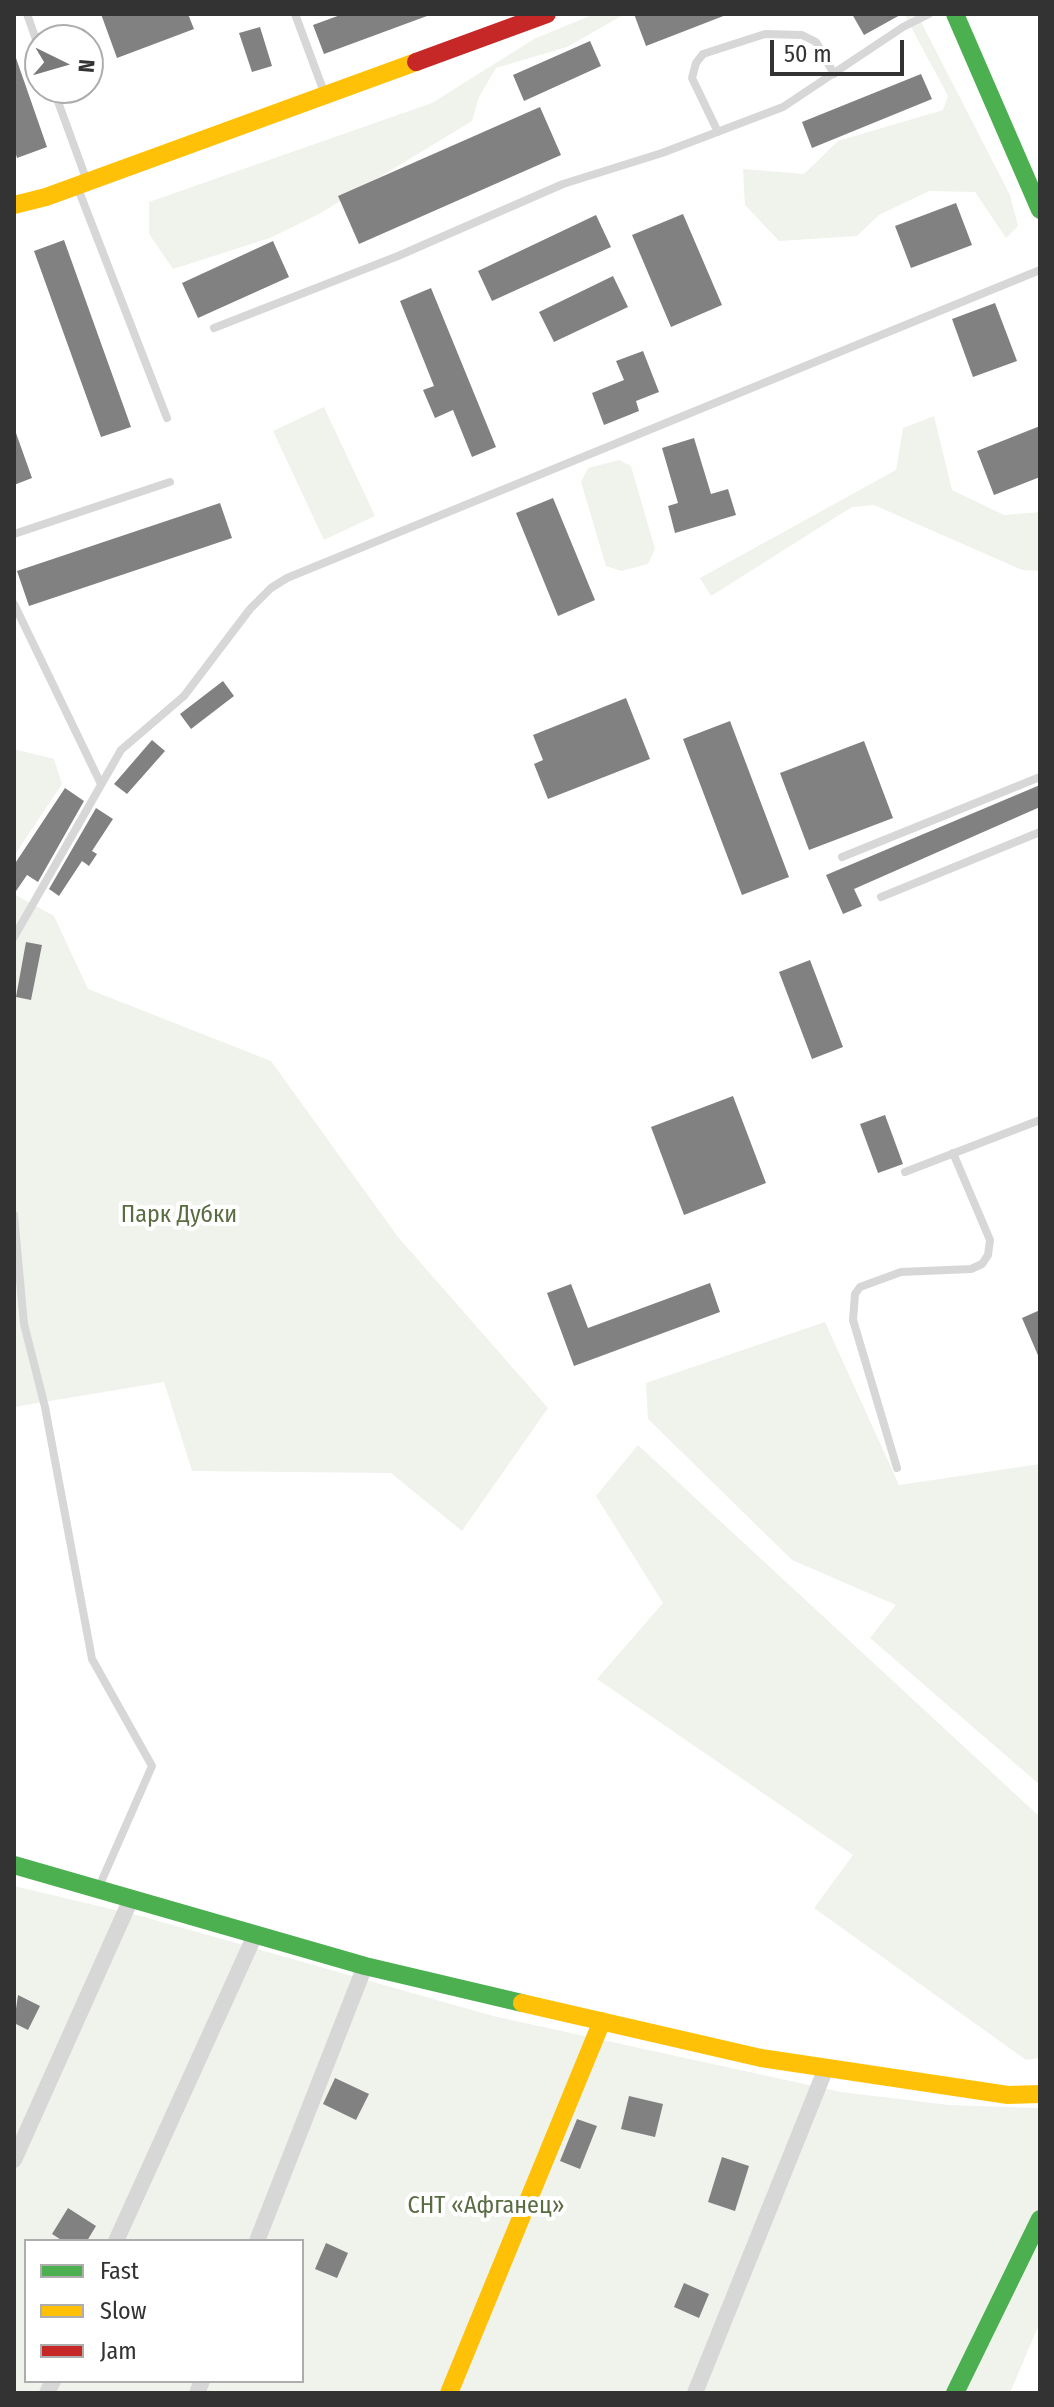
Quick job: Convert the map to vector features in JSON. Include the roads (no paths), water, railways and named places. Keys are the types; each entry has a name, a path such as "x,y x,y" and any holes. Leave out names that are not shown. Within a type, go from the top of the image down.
{"street":[{"path":"16,199 82,183 546,14"},
{"path":"955,14 1040,210"},
{"path":"15,1868 365,1966 761,2058 1008,2095 1040,2094"},
{"path":"14,2160 131,1899"},
{"path":"117,2239 255,1935"},
{"path":"258,2239 365,1966"},
{"path":"449,2393 602,2021"},
{"path":"695,2393 826,2068"},
{"path":"955,2393 1040,2219"}],"lane":[{"path":"295,14 325,93"},
{"path":"214,328 398,256 563,184 783,107 903,27 929,14"},
{"path":"718,132 692,78 703,54 765,34 802,35 816,42 834,74"},
{"path":"58,104 82,183 167,418"},
{"path":"14,937 121,750 184,696 250,609 287,578 1040,270"},
{"path":"14,534 170,482"},
{"path":"14,604 101,784"},
{"path":"842,857 1040,777"},
{"path":"881,897 1040,832"},
{"path":"905,1172 1040,1120"},
{"path":"897,1468 853,1320 853,1305 860,1287 876,1279 901,1272 971,1269 982,1264 988,1255 985,1226 953,1153"},
{"path":"14,1215 24,1324 45,1407 92,1659 152,1766 98,1890"}],"park label":[{"name":"Парк Дубки","path":"179,1215"},
{"name":"СНТ «Афганец»","path":"486,2206"}]}
